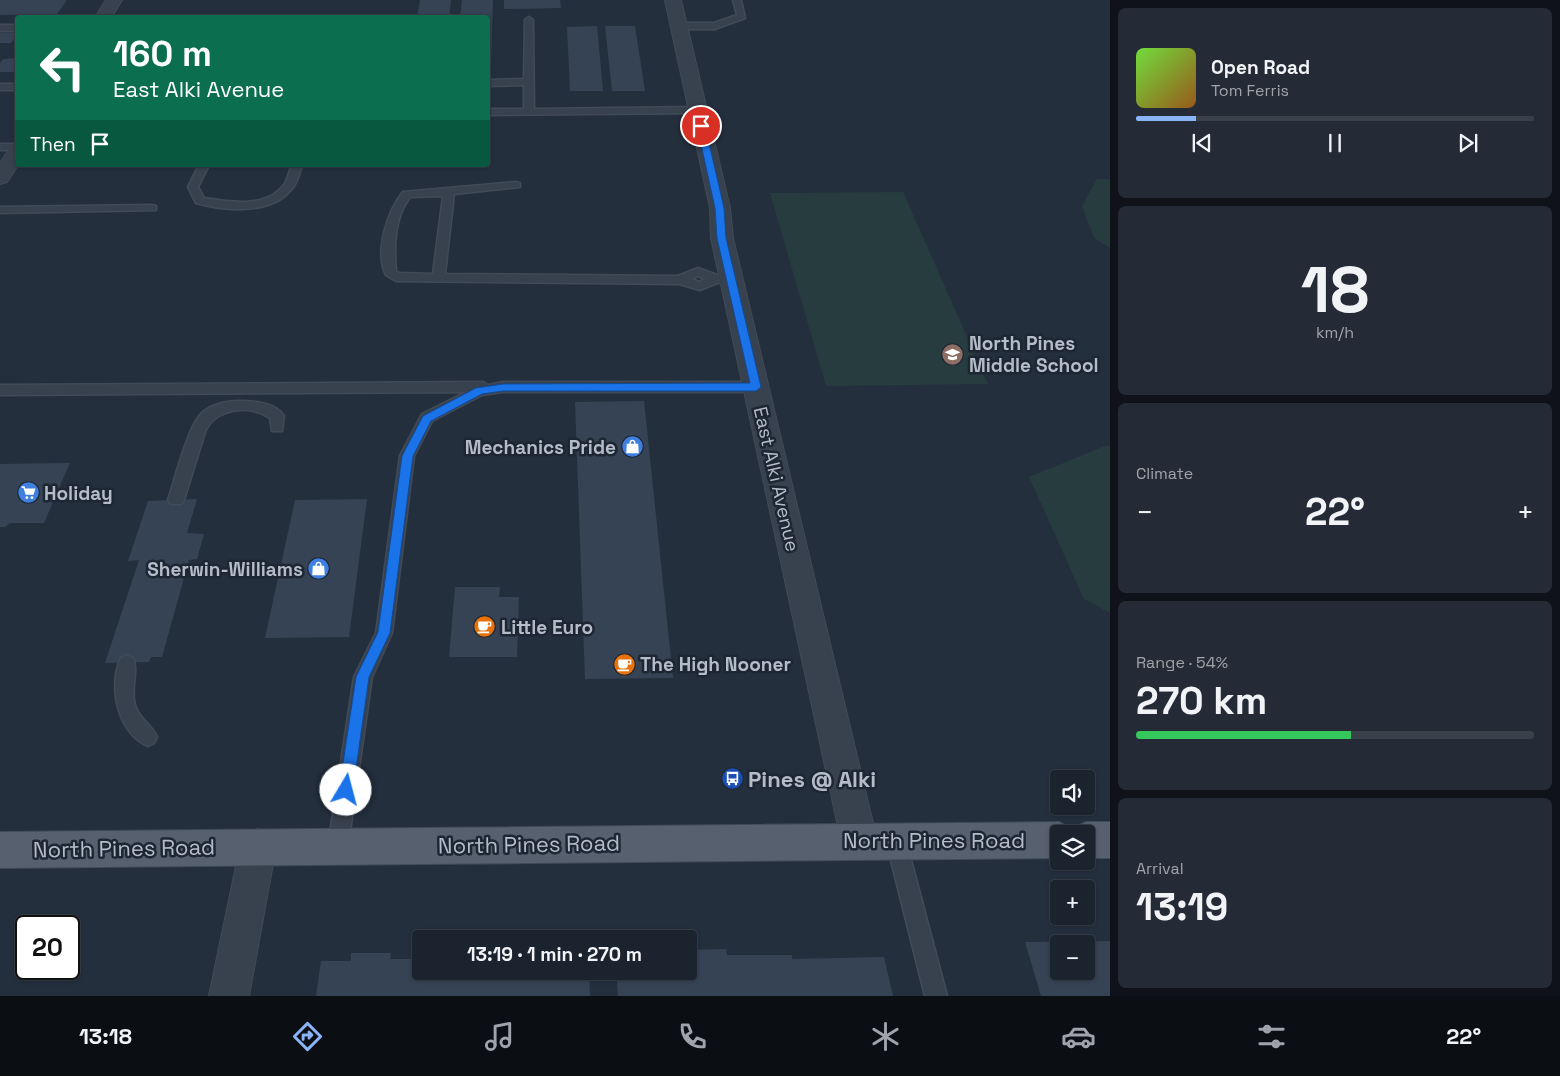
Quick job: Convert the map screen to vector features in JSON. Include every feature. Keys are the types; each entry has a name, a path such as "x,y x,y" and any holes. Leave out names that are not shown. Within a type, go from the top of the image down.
{"main road":[{"name":"North Pines Road","path":"0,850 860,840 1050,840"},
{"path":"1095,840 1110,840"}],"street":[{"path":"105,15 114,0"},
{"name":"East Alki Avenue","path":"673,0 720,208 723,279 756,387 860,840"},
{"path":"0,178 15,156"},
{"path":"229,996 258,847"}],"lane":[{"path":"679,26 725,24 742,16 737,0"},
{"path":"528,112 529,20"},
{"path":"0,28 15,28"},
{"path":"490,83 528,82"},
{"path":"0,87 15,87"},
{"path":"490,112 698,110"},
{"path":"0,147 15,147"},
{"path":"203,167 193,187 200,201 223,205 254,204 276,198 289,186 296,167"},
{"path":"516,185 407,194 397,204 388,250 390,272 396,277 680,280 698,272 723,279"},
{"path":"439,278 449,192"},
{"path":"0,210 152,208"},
{"path":"338,846 363,677 384,633 407,456 427,418 479,391 503,387"},
{"path":"0,390 756,387"},
{"path":"176,500 203,420 216,410 231,406 251,406 268,409 276,416 276,427"},
{"path":"127,663 122,690 124,698 130,719 148,737"},
{"path":"896,841 936,996"}],"green space":[{"path":"1097,179 1110,179 1110,248 1094,238 1082,206"},
{"path":"903,192 988,384 826,386 770,193"},
{"path":"1105,446 1110,446 1110,613 1084,599 1029,477"}],"building":[{"path":"0,0 67,0 57,14 0,15"},
{"path":"420,0 451,0 449,15 418,15"},
{"path":"462,0 493,0 491,67 490,15 460,15"},
{"path":"504,0 560,0 561,8 504,9"},
{"path":"597,26 603,91 570,91 567,27"},
{"path":"605,26 635,26 645,91 612,91"},
{"path":"0,33 15,33 15,38 11,43 0,43"},
{"path":"15,58 15,72 0,72 0,63 3,59"},
{"path":"644,401 673,678 585,679 575,402"},
{"name":"Holiday","path":"70,463 44,523 10,523 5,527 0,527 0,464"},
{"path":"197,499 187,533 204,534 197,559 189,560 162,657 151,657 149,662 105,663 139,560 128,561 148,501"},
{"name":"Sherwin-Williams","path":"367,499 349,637 265,638 295,500"},
{"name":"Little Euro","path":"455,587 500,587 499,597 519,597 517,657 449,657"},
{"path":"1095,941 1110,941 1110,996 1041,996 1025,942 1050,942 1050,980 1095,980"},
{"path":"726,949 727,955 792,955 792,959 884,957 893,996 618,996 617,980 697,980 697,950"},
{"path":"351,953 391,953 390,959 412,959 412,980 589,980 590,996 316,996 321,961 351,961"}],"place":[{"name":"North Pines Middle School","path":"953,354"},
{"name":"Mechanics Pride","path":"632,447"},
{"name":"Holiday","path":"28,493"},
{"name":"Sherwin-Williams","path":"319,569"},
{"name":"Little Euro","path":"485,627"},
{"name":"The High Nooner","path":"624,664"},
{"name":"Pines @ Alki","path":"732,779"}],"route":[{"path":"346,790 363,677 384,633 407,456 427,418 479,391 503,387 756,387 722,238 720,208 701,126"}]}
